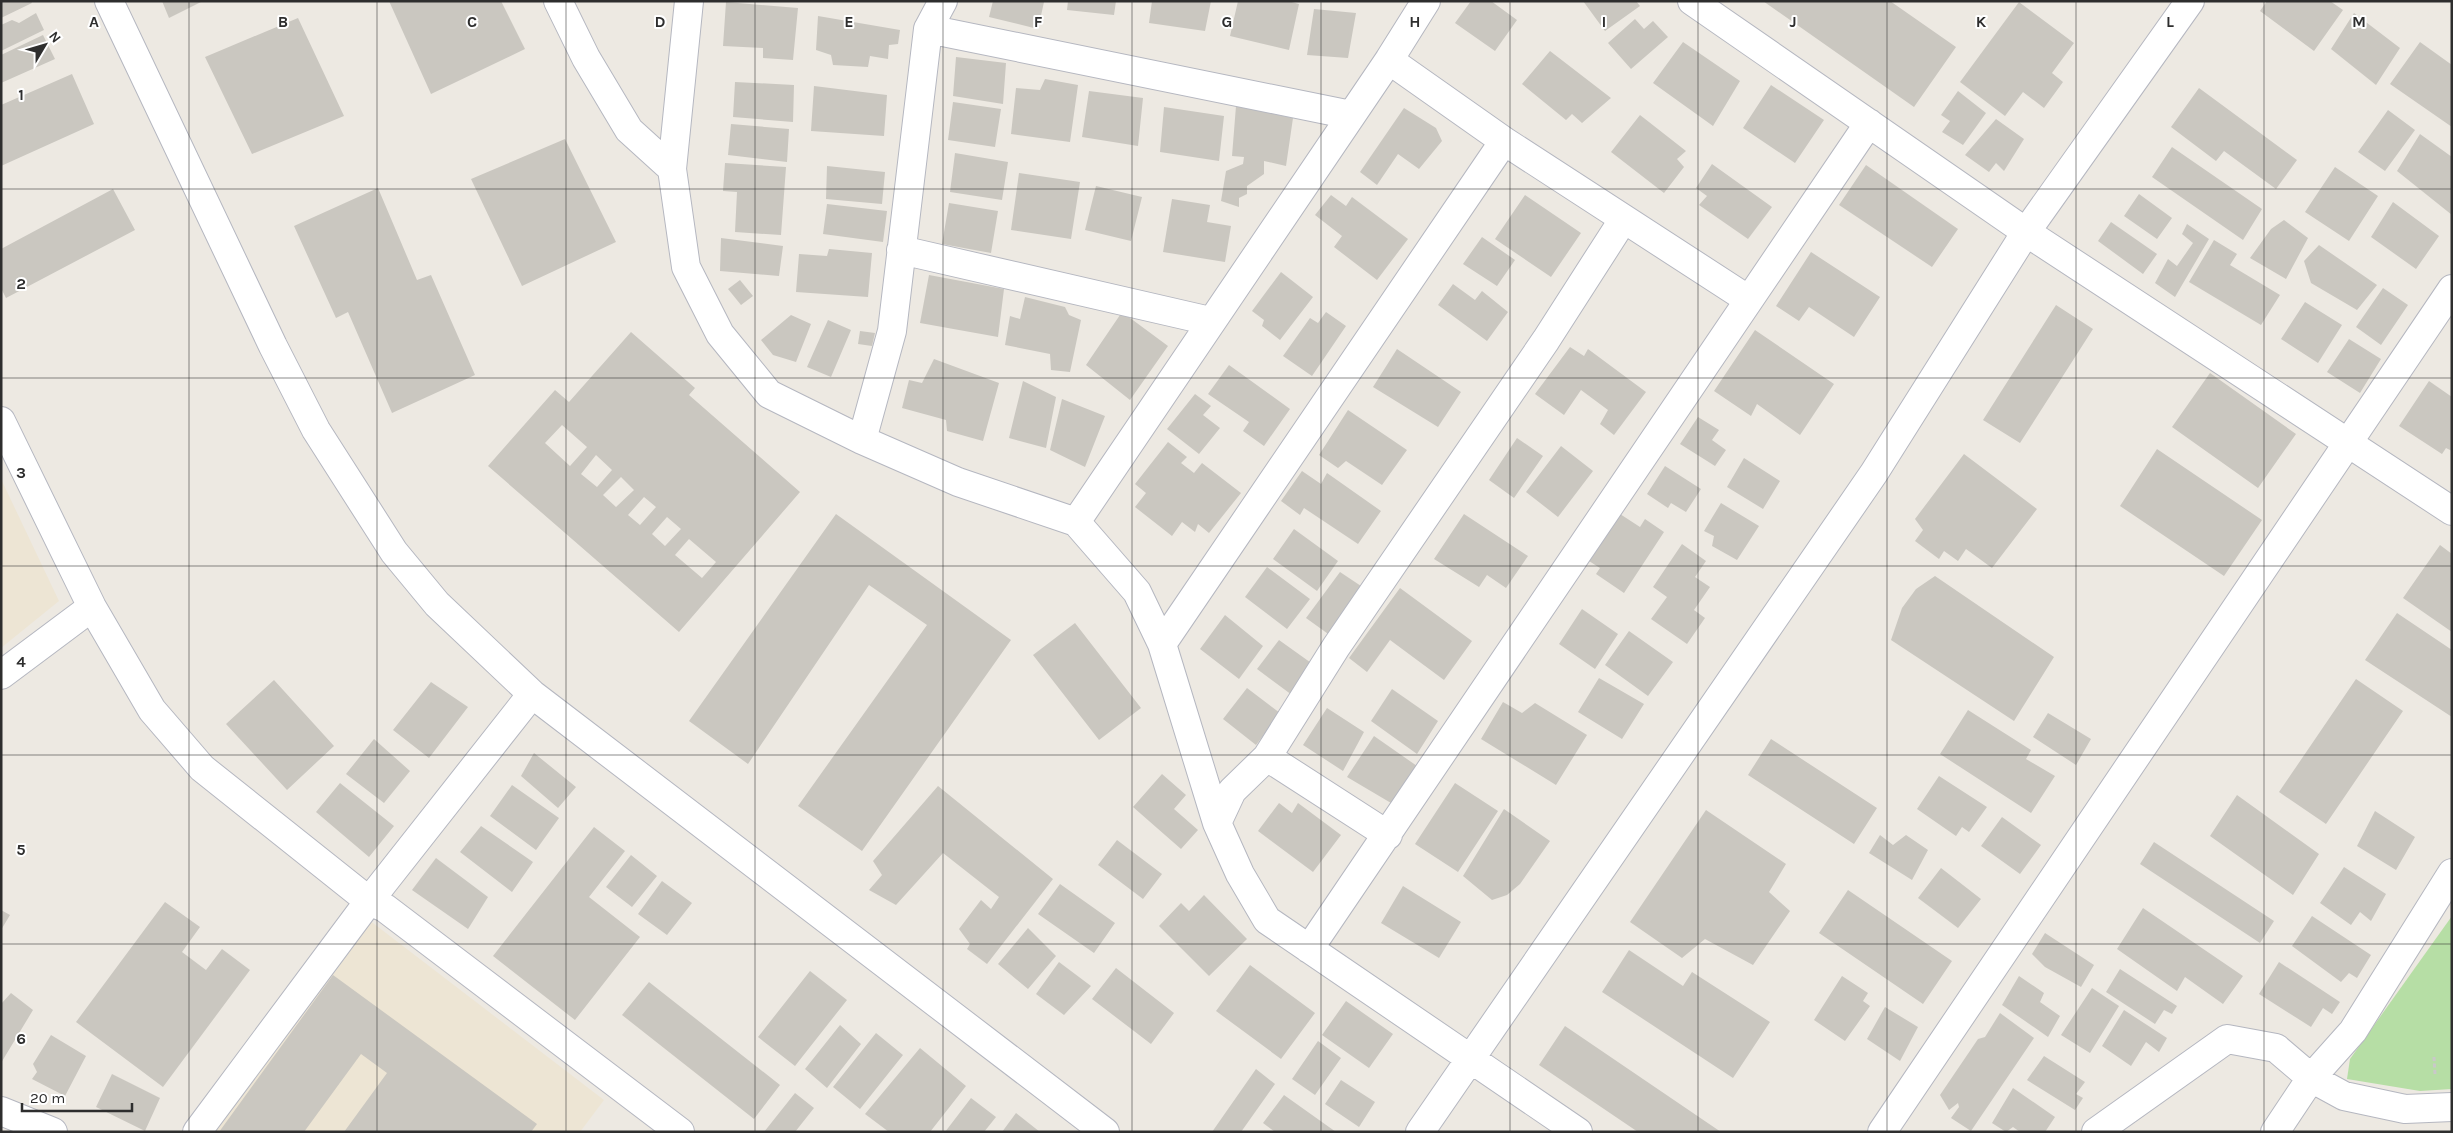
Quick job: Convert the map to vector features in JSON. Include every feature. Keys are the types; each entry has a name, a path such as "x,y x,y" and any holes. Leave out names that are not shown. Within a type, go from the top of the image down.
{"street":[{"path":"109,1 273,346 316,430 394,552 437,604 532,694 1105,1132"},
{"path":"558,1 586,58 629,130 672,169"},
{"path":"689,1 672,169 686,267 720,334 769,394 862,440 958,482 1076,522 1137,592 1162,644 1217,823 1240,874 1267,920 1578,1132"},
{"path":"862,440 892,331 928,29 943,1"},
{"path":"1076,522 1210,321 1389,60 1426,1"},
{"path":"1692,1 2026,232 2452,511"},
{"path":"1420,1132 1874,473 2026,232 2190,1"},
{"path":"928,29 1351,115"},
{"path":"1389,60 1504,141 1623,220 1750,300"},
{"path":"1309,949 1869,124"},
{"path":"1162,644 1504,141"},
{"path":"1217,823 1232,791 1267,757 1336,647 1546,340 1623,220"},
{"path":"901,250 1210,321"},
{"path":"1882,1132 2452,290"},
{"path":"1,421 92,607 152,710 202,768 369,901 385,908 680,1132"},
{"path":"1,675 92,607"},
{"path":"197,1132 369,901 532,694"},
{"path":"1267,757 1388,835"},
{"path":"2275,1132 2312,1078 2353,1031 2452,873"},
{"path":"2096,1132 2227,1039 2276,1048 2312,1078 2344,1096 2405,1109 2452,1106"},
{"path":"1,1111 53,1132"}],"shaded area":[{"path":"1,479 59,601 1,648"},
{"path":"369,920 604,1100 580,1132 212,1132"}],"green space":[{"path":"2452,916 2452,1089 2420,1091 2347,1079 2350,1059"}],"building":[{"path":"1,1 31,1 32,3 1,18"},
{"path":"162,1 203,1 169,18"},
{"path":"389,1 501,1 525,49 431,94"},
{"path":"993,1 1044,2 1038,29 989,17"},
{"path":"1068,1 1116,1 1114,15 1067,10"},
{"path":"1152,1 1211,1 1205,31 1149,23"},
{"path":"1238,1 1288,1 1299,4 1289,50 1230,36"},
{"path":"1471,1 1491,1 1517,20 1495,51 1455,23"},
{"path":"1583,1 1636,1 1640,6 1605,31"},
{"path":"1763,1 1890,1 1956,47 1914,107"},
{"path":"2267,1 2330,1 2343,10 2314,51 2260,11"},
{"path":"726,2 798,8 793,60 763,58 763,48 723,46"},
{"path":"2019,2 2074,43 2052,73 2063,82 2044,108 2023,92 2005,116 1960,82"},
{"path":"1314,9 1356,13 1348,58 1307,55"},
{"path":"36,13 44,30 1,51 1,25 12,20 19,23"},
{"path":"2354,13 2400,48 2376,85 2331,49"},
{"path":"818,16 900,30 898,44 889,45 888,59 870,56 868,67 833,65 831,55 816,50"},
{"path":"298,18 344,116 252,154 205,57"},
{"path":"1635,19 1644,29 1653,21 1668,37 1631,69 1608,43"},
{"path":"43,35 55,59 1,83 1,55"},
{"path":"1683,42 1740,81 1713,126 1653,83"},
{"path":"2420,42 2452,65 2452,127 2390,84"},
{"path":"1550,51 1611,98 1582,123 1572,114 1566,120 1522,84"},
{"path":"956,57 1006,63 1003,104 953,96"},
{"path":"72,74 94,124 1,166 1,105"},
{"path":"1045,79 1078,85 1070,142 1011,134 1016,88 1040,90"},
{"path":"735,82 794,85 793,122 733,117"},
{"path":"1771,85 1824,120 1795,163 1743,128"},
{"path":"814,86 887,95 884,136 811,131"},
{"path":"2199,88 2297,160 2276,189 2224,151 2216,161 2171,127"},
{"path":"1089,91 1143,98 1138,146 1082,137"},
{"path":"1958,91 1986,113 1963,145 1942,132 1950,121 1941,115"},
{"path":"953,102 1001,109 995,147 948,140"},
{"path":"1236,106 1293,118 1286,166 1264,161 1264,174 1247,186 1247,194 1239,198 1239,207 1221,201 1226,171 1243,164 1244,157 1232,156"},
{"path":"1164,107 1224,116 1219,161 1160,152"},
{"path":"1404,108 1436,128 1442,141 1419,169 1398,154 1377,185 1360,172"},
{"path":"2388,110 2415,130 2385,171 2358,152"},
{"path":"1640,115 1686,151 1677,159 1684,167 1664,193 1611,152"},
{"path":"1996,119 2024,139 2004,171 1996,163 1989,172 1965,155"},
{"path":"731,124 789,129 787,162 728,155"},
{"path":"2420,134 2452,157 2452,215 2397,171"},
{"path":"565,139 616,242 522,286 471,179"},
{"path":"2172,147 2262,209 2243,240 2152,177"},
{"path":"955,153 1008,162 1002,200 950,192"},
{"path":"725,163 786,167 781,235 735,232 737,192 723,191"},
{"path":"1712,164 1772,207 1748,239 1699,205 1707,196 1696,188"},
{"path":"1866,165 1958,229 1932,267 1839,205"},
{"path":"827,166 885,172 882,204 826,199"},
{"path":"2335,167 2378,196 2349,241 2305,212"},
{"path":"1019,173 1080,182 1071,239 1011,230"},
{"path":"1096,186 1142,197 1131,241 1085,230"},
{"path":"378,188 417,280 431,275 475,375 392,413 348,312 336,318 294,226"},
{"path":"113,189 135,230 6,298 1,288 1,249"},
{"path":"2139,194 2172,218 2157,239 2124,216"},
{"path":"1331,195 1346,206 1352,197 1408,239 1377,280 1334,247 1342,236 1315,215"},
{"path":"1525,195 1581,233 1551,277 1495,239"},
{"path":"1172,199 1210,205 1207,222 1231,226 1225,262 1163,252"},
{"path":"2393,202 2439,236 2416,269 2371,237"},
{"path":"949,203 998,211 991,253 942,244"},
{"path":"827,204 887,211 883,242 823,234"},
{"path":"2284,220 2308,238 2286,279 2250,258 2271,229"},
{"path":"2111,222 2157,254 2143,274 2098,241"},
{"path":"2187,224 2209,239 2175,297 2155,283 2168,259 2177,266 2193,243 2182,234"},
{"path":"1482,237 1515,260 1497,286 1463,264"},
{"path":"721,238 783,246 779,276 720,271"},
{"path":"2214,240 2237,254 2230,265 2280,295 2261,325 2189,282"},
{"path":"2319,245 2377,285 2357,310 2311,283 2304,261"},
{"path":"829,249 872,253 868,297 796,292 799,254 827,256"},
{"path":"1811,252 1880,297 1854,337 1809,307 1799,321 1776,306"},
{"path":"1281,272 1313,297 1280,340 1262,326 1264,320 1252,311"},
{"path":"929,275 1004,289 998,337 920,323"},
{"path":"740,280 753,296 741,305 728,289"},
{"path":"1453,284 1475,300 1482,291 1508,312 1487,341 1438,305"},
{"path":"2383,288 2408,305 2381,345 2356,327"},
{"path":"1025,297 1065,307 1069,315 1081,320 1070,372 1051,370 1050,354 1005,345 1010,316 1020,319"},
{"path":"2305,302 2342,325 2318,363 2281,339"},
{"path":"2056,305 2093,329 2020,443 1983,420"},
{"path":"1122,312 1168,346 1130,400 1086,365"},
{"path":"1326,312 1346,326 1312,376 1283,356 1310,318 1318,323"},
{"path":"791,315 811,324 796,362 773,355 761,340"},
{"path":"828,320 851,330 831,377 807,367"},
{"path":"1755,330 1834,384 1800,435 1757,404 1751,416 1714,391"},
{"path":"860,331 875,333 872,346 858,344"},
{"path":"631,332 695,388 689,395 800,492 679,632 488,466 555,390 569,402","holes":["562,425 587,447 570,466 545,443","596,455 612,470 597,487 581,474","621,477 634,490 616,507 603,495","644,497 656,507 640,525 628,515","667,517 681,529 665,546 652,534","689,539 716,562 702,578 675,555"]},
{"path":"2349,339 2381,359 2360,393 2327,372"},
{"path":"1570,347 1584,356 1588,349 1646,392 1614,435 1600,424 1608,410 1581,390 1564,415 1535,394"},
{"path":"1397,349 1461,392 1438,427 1373,387"},
{"path":"934,359 999,383 983,441 947,431 946,420 902,408 909,380 922,383"},
{"path":"1229,365 1290,409 1264,446 1243,431 1249,422 1208,394"},
{"path":"2210,373 2296,434 2258,488 2172,427"},
{"path":"1023,381 1056,397 1046,448 1009,438"},
{"path":"2429,381 2452,397 2452,451 2446,448 2442,454 2399,426"},
{"path":"1195,394 1211,406 1203,415 1220,428 1199,454 1167,429"},
{"path":"1062,399 1105,416 1085,467 1050,450"},
{"path":"1348,410 1407,450 1382,485 1346,461 1338,468 1319,455"},
{"path":"1698,417 1719,430 1712,440 1726,450 1715,466 1680,444"},
{"path":"1517,438 1543,456 1514,498 1489,480"},
{"path":"1168,442 1187,457 1181,463 1194,473 1202,463 1241,493 1209,533 1198,524 1195,532 1182,522 1172,536 1135,507 1146,493 1135,484"},
{"path":"1561,446 1593,471 1558,517 1526,492"},
{"path":"2157,449 2262,520 2224,576 2120,506"},
{"path":"1964,454 2037,509 1992,568 1966,549 1958,561 1944,551 1939,559 1915,541 1923,530 1915,519"},
{"path":"1744,458 1780,481 1763,509 1727,487"},
{"path":"1665,466 1701,489 1686,512 1671,503 1668,508 1647,494"},
{"path":"1302,471 1321,484 1327,473 1381,511 1358,544 1304,508 1300,515 1281,501"},
{"path":"1721,503 1759,526 1737,560 1712,546 1714,536 1704,531"},
{"path":"836,514 1011,640 862,851 798,806 927,625 869,585 748,764 689,721"},
{"path":"1464,514 1528,556 1506,588 1487,575 1479,587 1434,559"},
{"path":"1620,514 1640,527 1645,519 1664,532 1624,593 1596,574 1600,568 1589,561"},
{"path":"1294,529 1338,561 1317,591 1273,559"},
{"path":"1682,544 1706,561 1695,577 1710,587 1694,610 1705,618 1687,644 1651,619 1667,597 1653,587"},
{"path":"2440,545 2452,554 2452,632 2403,598"},
{"path":"1267,567 1310,599 1287,629 1245,597"},
{"path":"1340,572 1364,588 1331,636 1306,618"},
{"path":"1935,576 2054,657 2014,721 1891,640 1902,608 1916,589"},
{"path":"1400,588 1472,641 1444,680 1390,640 1367,672 1349,658"},
{"path":"1582,609 1618,634 1595,669 1559,644"},
{"path":"2397,613 2452,650 2452,717 2365,660"},
{"path":"1225,615 1263,646 1239,679 1200,649"},
{"path":"1075,623 1141,708 1099,740 1033,655"},
{"path":"1629,631 1673,662 1648,696 1605,665"},
{"path":"1279,640 1314,665 1292,695 1257,669"},
{"path":"1599,678 1644,704 1622,739 1578,712"},
{"path":"2356,679 2403,711 2326,824 2279,792"},
{"path":"274,680 334,746 287,790 226,724"},
{"path":"431,682 468,707 429,758 393,730"},
{"path":"1247,688 1280,713 1256,745 1223,719"},
{"path":"1392,689 1438,721 1417,754 1371,721"},
{"path":"1503,702 1522,713 1535,703 1587,735 1556,785 1481,739"},
{"path":"1327,708 1364,732 1343,771 1303,745"},
{"path":"1968,710 2031,750 2026,759 2055,776 2031,813 1940,754"},
{"path":"2048,713 2091,739 2076,765 2033,737"},
{"path":"1374,736 1417,766 1391,803 1347,777"},
{"path":"374,739 410,771 384,803 346,774"},
{"path":"1771,739 1877,808 1854,844 1748,775"},
{"path":"534,753 576,787 558,808 521,776"},
{"path":"1162,774 1186,795 1174,809 1198,830 1181,849 1133,807"},
{"path":"1939,776 1987,807 1969,832 1962,827 1956,836 1917,809"},
{"path":"340,783 394,826 369,857 316,812"},
{"path":"1455,783 1498,811 1458,872 1415,844"},
{"path":"512,785 559,818 536,850 490,816"},
{"path":"938,786 1053,879 987,964 967,949 970,944 959,929 981,900 991,909 999,897 943,853 896,905 869,890 882,875 873,861"},
{"path":"2237,795 2319,854 2293,895 2210,836"},
{"path":"1279,803 1292,813 1298,803 1341,835 1313,872 1258,831"},
{"path":"1504,809 1550,841 1520,884 1507,895 1492,900 1463,876"},
{"path":"1706,810 1786,864 1769,892 1790,911 1753,965 1705,939 1682,958 1630,922"},
{"path":"2375,811 2415,837 2396,870 2357,846"},
{"path":"2002,817 2041,845 2020,874 1981,846"},
{"path":"481,826 533,862 512,892 460,852"},
{"path":"594,827 625,851 589,897 640,937 575,1020 493,956"},
{"path":"1880,835 1893,845 1906,835 1928,850 1912,880 1869,853"},
{"path":"1117,840 1162,874 1143,899 1098,865"},
{"path":"2154,842 2274,921 2260,943 2140,864"},
{"path":"631,855 657,876 632,907 606,887"},
{"path":"436,858 488,897 468,929 412,890"},
{"path":"2344,867 2386,894 2371,921 2360,912 2351,925 2320,903"},
{"path":"1941,868 1981,899 1958,928 1918,898"},
{"path":"662,881 692,903 667,935 638,914"},
{"path":"1060,884 1115,923 1094,953 1038,914"},
{"path":"1403,886 1461,922 1439,958 1381,923"},
{"path":"1848,890 1952,961 1923,1004 1819,933"},
{"path":"1204,895 1247,939 1209,976 1159,926 1181,903 1189,911"},
{"path":"165,902 200,927 182,952 206,970 222,949 250,970 163,1087 76,1022"},
{"path":"2143,908 2243,976 2223,1004 2185,977 2177,991 2117,949"},
{"path":"1,910 10,915 1,930"},
{"path":"2312,916 2371,955 2357,978 2349,973 2341,982 2292,946"},
{"path":"1028,928 1056,956 1028,989 998,964"},
{"path":"2045,933 2094,965 2081,987 2045,967 2032,954"},
{"path":"1629,950 1683,986 1692,972 1770,1022 1733,1078 1602,992"},
{"path":"1059,962 1091,986 1064,1015 1036,994"},
{"path":"2279,962 2340,1002 2332,1014 2323,1008 2311,1027 2259,994"},
{"path":"1250,965 1315,1013 1281,1059 1216,1011"},
{"path":"1116,968 1174,1013 1151,1044 1092,999"},
{"path":"2120,969 2177,1006 2172,1014 2164,1010 2155,1024 2106,992"},
{"path":"810,971 847,1000 795,1066 758,1037"},
{"path":"333,975 537,1124 531,1132 344,1132 387,1073 361,1054 304,1132 219,1132"},
{"path":"1842,976 1868,993 1863,1001 1870,1006 1845,1041 1814,1020"},
{"path":"2019,976 2044,993 2040,1002 2060,1016 2048,1037 2002,1005"},
{"path":"649,982 780,1085 754,1119 622,1015"},
{"path":"2092,988 2119,1006 2090,1053 2061,1035"},
{"path":"11,993 33,1010 1,1063 1,1004"},
{"path":"1346,1001 1393,1034 1369,1068 1322,1035"},
{"path":"1885,1007 1918,1027 1900,1061 1867,1039"},
{"path":"2124,1010 2167,1038 2159,1052 2146,1042 2131,1066 2102,1046"},
{"path":"2000,1013 2034,1038 1971,1131 1951,1118 1959,1107 1958,1103 1949,1110 1940,1095 1978,1039 1985,1037"},
{"path":"840,1025 861,1044 827,1088 805,1069"},
{"path":"1565,1026 1721,1132 1638,1132 1539,1065"},
{"path":"876,1033 903,1055 860,1109 833,1087"},
{"path":"51,1035 86,1056 65,1096 32,1079 37,1072 33,1064"},
{"path":"1318,1041 1341,1058 1315,1095 1292,1079"},
{"path":"920,1048 966,1086 930,1132 889,1132 865,1114"},
{"path":"2044,1056 2085,1082 2076,1094 2083,1098 2075,1110 2027,1080"},
{"path":"1256,1069 1275,1084 1241,1132 1212,1132"},
{"path":"112,1074 160,1098 145,1131 96,1107"},
{"path":"1341,1080 1375,1102 1359,1127 1325,1104"},
{"path":"2013,1088 2055,1117 2045,1132 2020,1132 2013,1127 2006,1132 1992,1123"},
{"path":"795,1093 814,1108 795,1132 764,1132"},
{"path":"1284,1095 1336,1132 1275,1132 1263,1123"},
{"path":"971,1098 996,1117 984,1132 945,1132"},
{"path":"1016,1113 1040,1132 1002,1132"}]}
